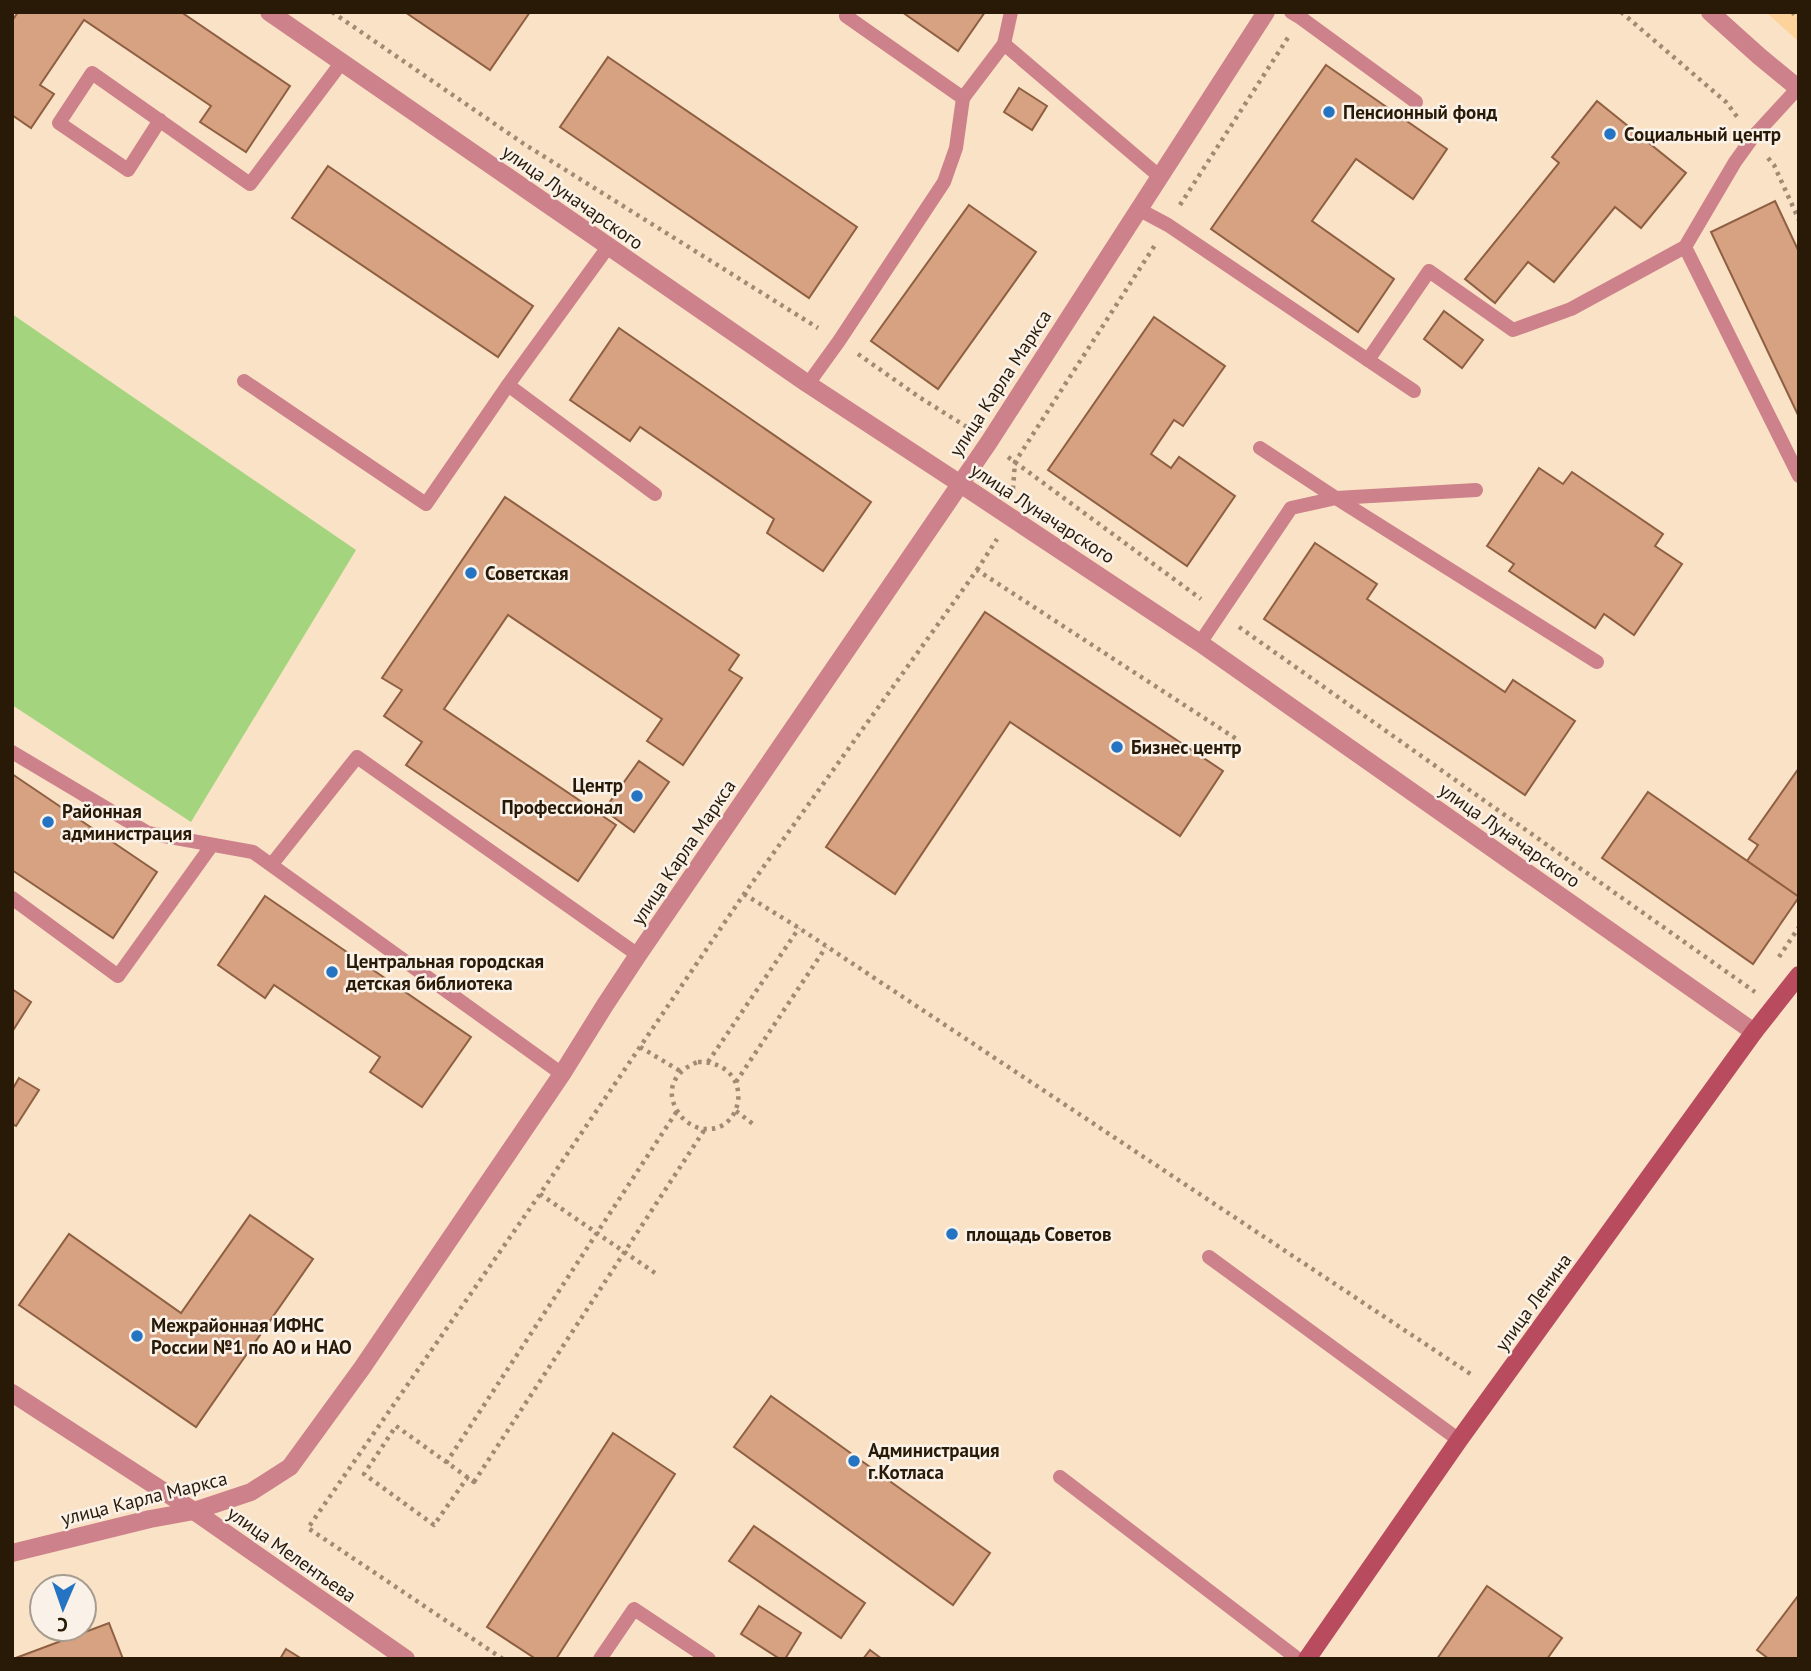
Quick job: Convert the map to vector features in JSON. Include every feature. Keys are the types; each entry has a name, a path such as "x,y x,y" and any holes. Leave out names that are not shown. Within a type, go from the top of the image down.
{"main road":[{"name":"улица Ленина","path":"1307,1659 1459,1440 1754,1032 1799,975"}],"street":[{"name":"улица Луначарского","path":"269,12 808,384 1200,643 1754,1032"},
{"name":"улица Карла Маркса","path":"12,1553 194,1511 251,1492 290,1467 362,1368 562,1074 638,955 989,442 1266,12"},
{"path":"1710,12 1798,89"},
{"name":"улица Мелентьева","path":"12,1393 194,1511 406,1659"}],"lane":[{"path":"808,384 944,182 956,148 962,98 1004,44 1011,12"},
{"path":"1296,15 1416,102"},
{"path":"846,16 962,98"},
{"path":"1004,44 1159,176"},
{"path":"160,120 128,170 58,124 92,73 160,120 250,184 342,62"},
{"path":"1368,360 1429,271 1513,330 1571,309 1685,247 1735,162 1753,137 1798,89"},
{"path":"1138,209 1168,225 1414,391"},
{"path":"244,381 426,504 608,247"},
{"path":"1685,247 1799,476"},
{"path":"508,385 655,494"},
{"path":"1260,448 1597,662"},
{"path":"1200,643 1291,508 1336,498 1476,490"},
{"path":"12,752 148,833 253,852 562,1074"},
{"path":"272,864 358,757 638,955"},
{"path":"12,898 118,976 212,845"},
{"path":"1209,1257 1459,1440"},
{"path":"1060,1477 1298,1659"},
{"path":"600,1659 634,1609 709,1659"}],"path":[{"path":"332,12 524,144 839,341 989,442 1220,613 1755,992"},
{"path":"1621,12 1726,102 1774,165 1799,220"},
{"path":"1792,12 1799,19"},
{"path":"503,1659 308,1528 744,894 978,570 1012,517 1015,462 1168,225 1296,15"},
{"path":"978,570 1238,740"},
{"path":"744,894 1472,1374"},
{"path":"708,1062 799,928"},
{"path":"736,1082 827,947"},
{"path":"640,1047 680,1071"},
{"path":"698,1062 719,1065 736,1082 739,1101 736,1111 723,1124 714,1128 705,1129 684,1120 677,1111 672,1091 674,1080 680,1071 698,1062"},
{"path":"446,1463 677,1111"},
{"path":"736,1111 753,1124"},
{"path":"474,1482 705,1129"},
{"path":"540,1194 654,1273"},
{"path":"396,1426 474,1482 467,1478 434,1525 363,1474 396,1426"}],"shaded area":[{"path":"1766,12 1799,12 1799,42"}],"green space":[{"path":"12,314 356,550 191,822 12,705"}],"building":[{"path":"18,12 181,12 290,86 246,152 200,122 211,106 84,20 40,85 54,94 31,128 12,115 12,21"},
{"path":"405,12 530,12 490,70"},
{"path":"902,12 985,12 958,51"},
{"path":"608,57 857,227 809,298 560,127"},
{"path":"1326,65 1447,149 1413,199 1356,159 1312,221 1394,279 1358,332 1211,229"},
{"path":"1019,88 1047,106 1032,130 1004,112"},
{"path":"1597,101 1686,173 1641,228 1615,207 1554,282 1528,262 1495,303 1465,279 1559,163 1552,157"},
{"path":"328,166 533,306 498,357 292,218"},
{"path":"1775,201 1799,252 1799,417 1711,232"},
{"path":"969,205 1036,252 938,389 871,341"},
{"path":"1444,311 1483,340 1462,368 1424,339"},
{"path":"1154,317 1225,366 1183,426 1174,420 1151,454 1171,468 1179,457 1235,496 1187,566 1048,470"},
{"path":"619,328 871,502 823,571 767,533 774,519 640,427 630,441 570,400"},
{"path":"1539,468 1563,484 1572,472 1663,534 1655,546 1682,564 1634,635 1604,614 1595,628 1509,571 1514,564 1487,546"},
{"path":"505,497 739,655 729,670 742,678 683,765 647,741 662,719 508,615 444,709 616,825 578,881 406,765 422,742 384,716 402,690 382,678"},
{"path":"1315,543 1377,584 1367,599 1505,692 1513,680 1575,721 1525,795 1264,619"},
{"name":"Бизнес центр","path":"985,612 1223,771 1180,836 1010,722 895,894 826,847"},
{"name":"Центр Профессионал","path":"639,761 669,782 634,832 604,810"},
{"path":"1799,768 1799,897 1747,861 1758,845 1749,839"},
{"name":"Районная администрация","path":"12,774 157,872 113,938 12,870"},
{"path":"1648,792 1799,897 1753,964 1602,858"},
{"path":"265,896 471,1037 422,1107 370,1072 380,1057 274,985 265,998 218,965"},
{"path":"12,989 31,1002 12,1032"},
{"path":"19,1078 39,1090 16,1126 12,1124 12,1090"},
{"path":"250,1215 313,1259 196,1427 19,1305 69,1234 181,1313"},
{"path":"771,1396 990,1553 953,1605 734,1447"},
{"path":"613,1433 675,1474 556,1659 536,1659 487,1627"},
{"path":"754,1526 865,1603 841,1638 729,1561"},
{"path":"1487,1586 1562,1638 1547,1659 1437,1659"},
{"path":"1798,1596 1799,1659 1769,1659 1757,1650"},
{"path":"759,1606 801,1633 785,1659 780,1659 741,1634"},
{"path":"109,1623 123,1659 13,1659 56,1643 98,1643 98,1627"},
{"path":"286,1649 302,1659 280,1659"},
{"path":"870,1650 882,1659 863,1659"}],"place":[{"name":"Пенсионный фонд","path":"1329,112"},
{"name":"Социальный центр","path":"1610,134"},
{"name":"Советская","path":"471,573"},
{"name":"Бизнес центр","path":"1117,747"},
{"name":"Центр Профессионал","path":"637,796"},
{"name":"Районная администрация","path":"48,822"},
{"name":"Центральная городская детская библиотека","path":"332,972"},
{"name":"площадь Советов","path":"952,1234"},
{"name":"Межрайонная ИФНС России №1 по АО и НАО","path":"137,1336"},
{"name":"Администрация г.Котласа","path":"854,1461"}]}
